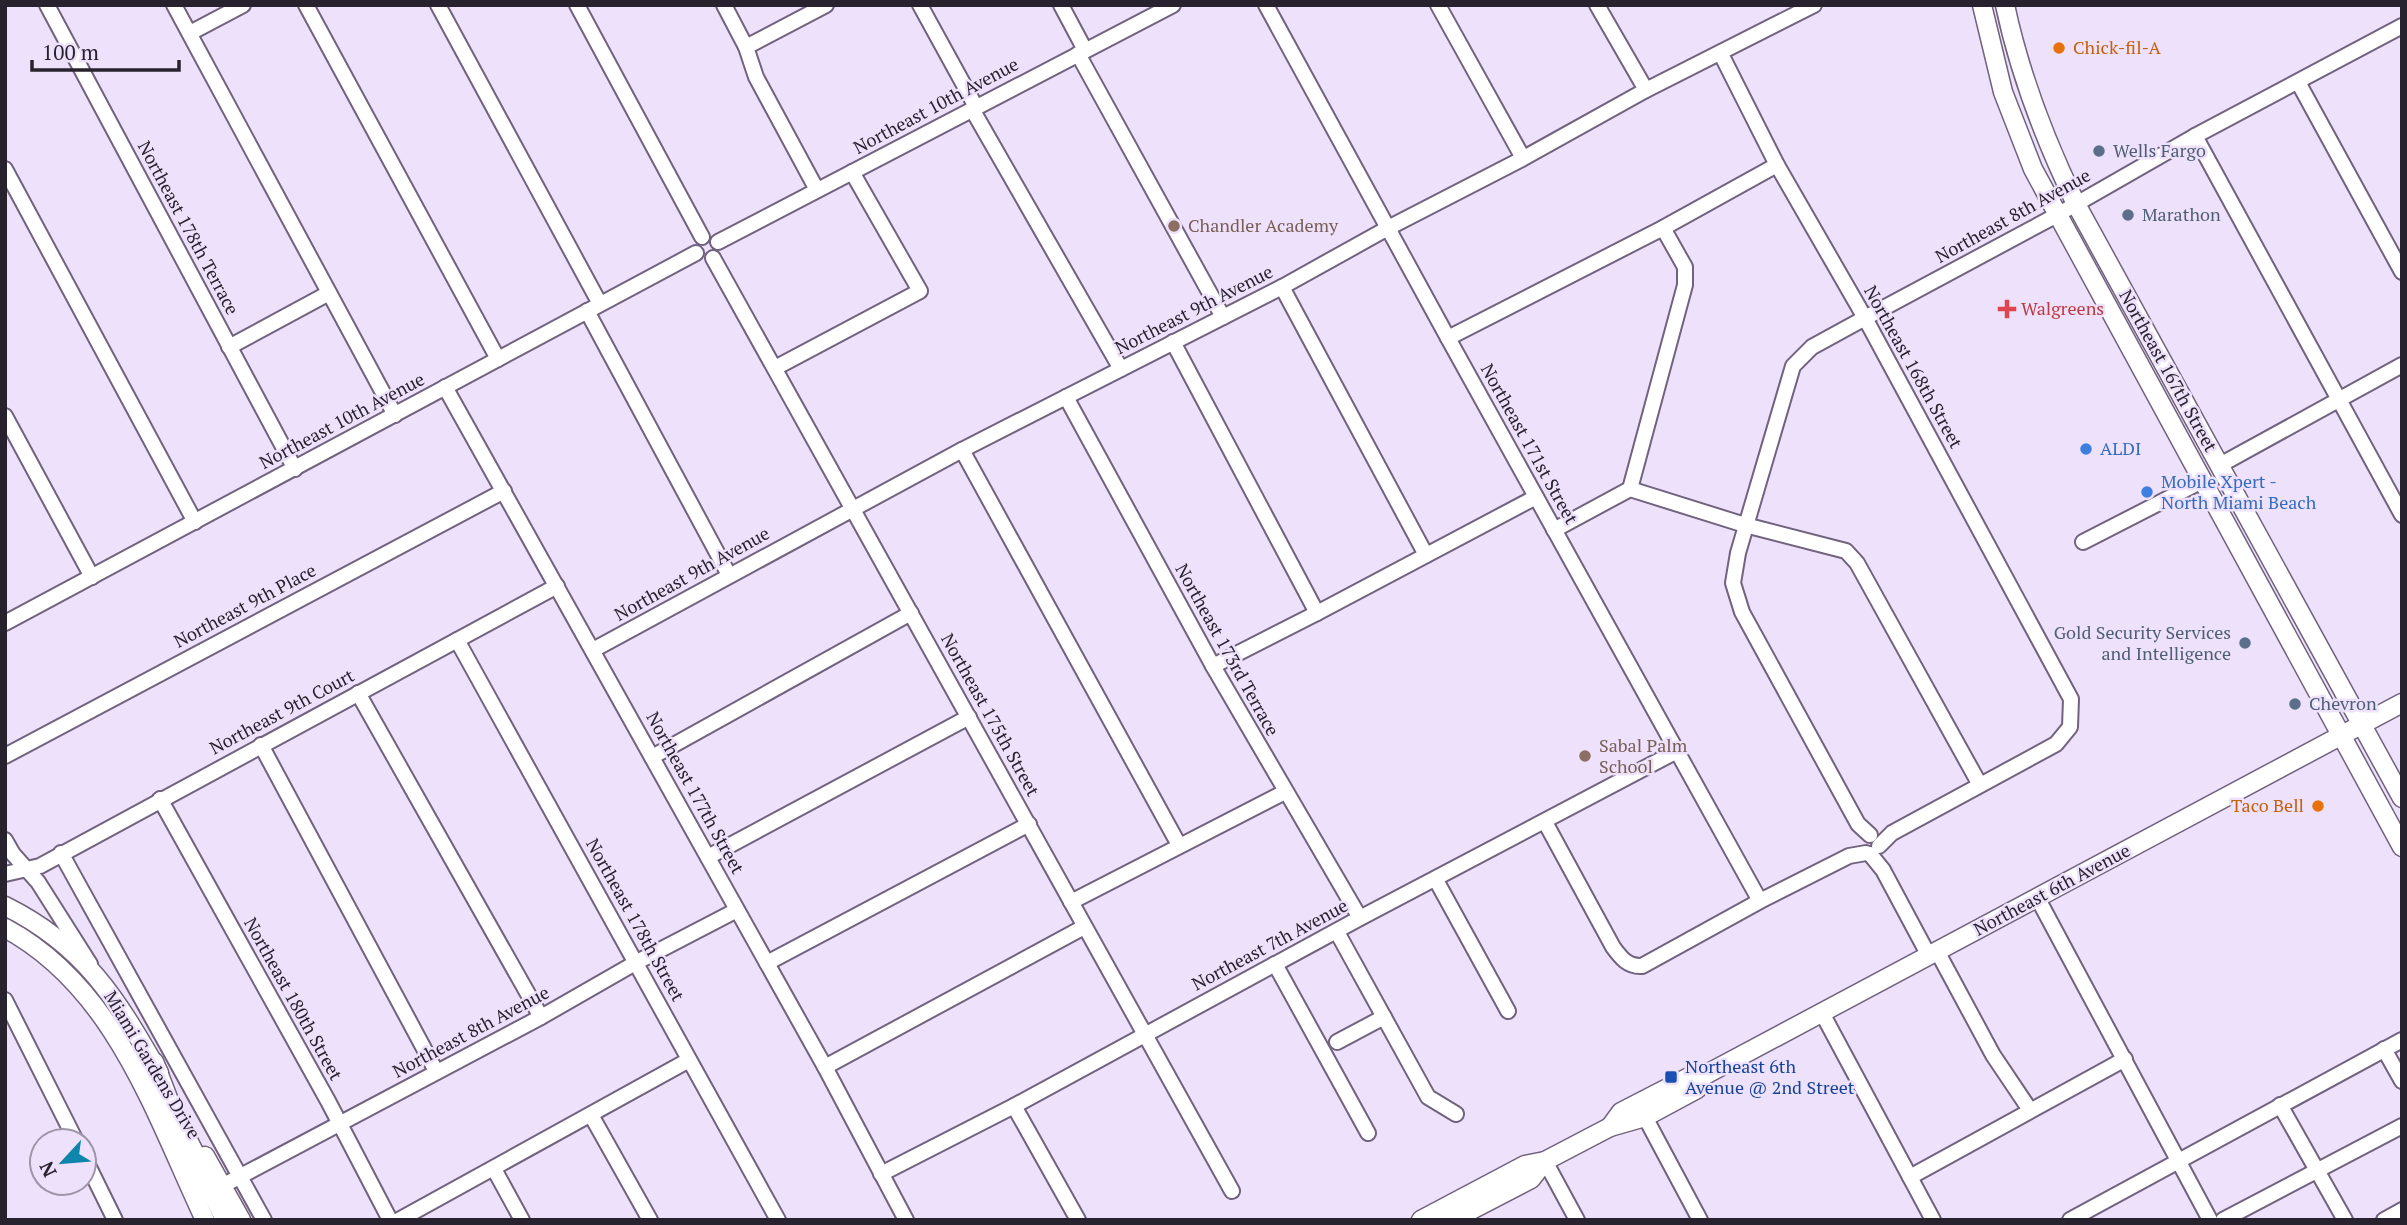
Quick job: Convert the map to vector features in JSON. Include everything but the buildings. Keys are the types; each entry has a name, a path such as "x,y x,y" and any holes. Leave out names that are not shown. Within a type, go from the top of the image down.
{"highway":[{"path":"153,1063 171,1110 228,1220"}],"main road":[{"name":"Northeast 167th Street","path":"1982,5 1999,79 2015,128 2057,215 2402,847"},
{"name":"Northeast 167th Street","path":"2005,5 2023,79 2037,119 2076,204 2402,798"},
{"path":"2189,458 2205,465 2220,465"},
{"path":"2202,481 2220,486 2244,509"},
{"name":"Northeast 6th Avenue","path":"1610,1127 1621,1112 1689,1077 1703,1076 2402,703"},
{"name":"Miami Gardens Drive","path":"5,906 52,934 96,974 153,1063 241,1220"},
{"name":"Miami Gardens Drive","path":"5,928 28,941 63,969 100,1013 158,1115 205,1220"},
{"name":"Northeast 6th Avenue","path":"1421,1220 1525,1165 1545,1161 1610,1127 1645,1117 1698,1089 1703,1076"},
{"name":"Northeast 6th Avenue","path":"1452,1220 1531,1179 1545,1161"}],"street":[{"name":"Northeast 178th Terrace","path":"47,5 295,469"},
{"path":"174,5 395,415"},
{"path":"190,33 243,5"},
{"path":"306,5 498,359"},
{"path":"438,5 729,575"},
{"path":"577,5 702,237"},
{"path":"724,5 746,47 756,77 817,190"},
{"path":"746,47 826,5"},
{"path":"920,5 974,108 1121,369"},
{"path":"1061,5 1082,52 1223,317"},
{"name":"Northeast 10th Avenue","path":"718,242 1173,5"},
{"name":"Northeast 171st Street","path":"1266,5 1760,901"},
{"path":"1438,5 1523,158"},
{"path":"1597,5 1646,90"},
{"name":"Northeast 9th Avenue","path":"593,650 962,450 1282,287 1646,90 1814,5"},
{"name":"Northeast 8th Avenue","path":"1870,845 1742,612 1733,583 1745,524 1793,366 1812,347 2057,215 2195,136 2402,27"},
{"name":"Northeast 168th Street","path":"1721,54 1777,164 1865,318 2071,699 2070,727 2056,744 1980,785"},
{"path":"2298,82 2402,272"},
{"path":"2195,136 2402,514"},
{"path":"1448,338 1663,228 1777,164"},
{"path":"5,169 195,522"},
{"path":"775,368 920,291 852,172"},
{"path":"1630,489 1685,285 1685,267 1663,228"},
{"path":"712,236 718,242 719,249 713,258 705,260 696,253 695,245 702,237 712,236"},
{"name":"Northeast 10th Avenue","path":"5,623 696,253"},
{"name":"Northeast 175th Street","path":"713,258 1232,1191"},
{"path":"1282,287 1426,555"},
{"path":"229,347 329,293"},
{"path":"1173,342 1317,613"},
{"path":"2220,465 2402,365"},
{"name":"Northeast 177th Street","path":"446,387 825,1067 906,1220"},
{"name":"Northeast 173rd Terrace","path":"1066,397 1213,666 1360,918"},
{"path":"5,416 92,577"},
{"path":"962,450 1179,845"},
{"path":"2082,542 2202,481"},
{"path":"1545,822 1613,947 1630,965 1642,966 1980,785 1857,563 1846,551 1630,489 1554,530"},
{"name":"Northeast 9th Place","path":"5,756 503,491"},
{"path":"1213,666 1536,497"},
{"name":"Northeast 9th Court","path":"5,874 40,866 557,586"},
{"path":"652,757 911,613"},
{"name":"Northeast 178th Street","path":"457,640 778,1220"},
{"path":"358,693 541,1017"},
{"path":"708,857 970,717"},
{"path":"261,745 436,1072"},
{"name":"Northeast 7th Avenue","path":"881,1174 1014,1106 1360,918 1677,751"},
{"path":"1071,902 1285,792"},
{"name":"Northeast 180th Street","path":"160,799 390,1220"},
{"path":"767,963 1029,824"},
{"path":"5,840 25,869 38,882 96,974"},
{"path":"1870,845 1993,1055 2030,1110"},
{"path":"61,853 264,1220"},
{"path":"1436,880 1508,1011"},
{"path":"2037,897 2210,1220"},
{"name":"Northeast 8th Avenue","path":"222,1186 541,1017 737,909"},
{"path":"825,1067 1084,928"},
{"path":"1337,932 1428,1097 1456,1114"},
{"path":"1275,964 1368,1133"},
{"path":"5,1000 69,1127"},
{"path":"1822,1013 1933,1220"},
{"path":"1337,1042 1384,1017"},
{"path":"2075,1219 2402,1040"},
{"path":"2384,1049 2402,1081"},
{"path":"1910,1177 2125,1059"},
{"path":"399,1220 689,1060"},
{"path":"2280,1105 2345,1220"},
{"path":"1014,1106 1078,1220"},
{"path":"591,1115 650,1220"},
{"path":"1645,1117 1700,1220"},
{"path":"2223,1220 2402,1126"},
{"path":"1545,1161 1577,1220"},
{"path":"494,1169 522,1220"},
{"path":"98,1185 115,1220"},
{"path":"2384,1220 2402,1210"}],"place":[{"name":"Chick-fil-A","path":"2059,48"},
{"name":"Wells Fargo","path":"2099,151"},
{"name":"Marathon","path":"2128,215"},
{"name":"Chandler Academy","path":"1174,226"},
{"name":"Walgreens","path":"2007,309"},
{"name":"ALDI","path":"2086,449"},
{"name":"Mobile Xpert - North Miami Beach","path":"2147,492"},
{"name":"Gold Security Services and Intelligence","path":"2245,643"},
{"name":"Chevron","path":"2295,704"},
{"name":"Sabal Palm School","path":"1585,756"},
{"name":"Taco Bell","path":"2318,806"},
{"name":"Northeast 6th Avenue @ 2nd Street","path":"1671,1077"}]}
